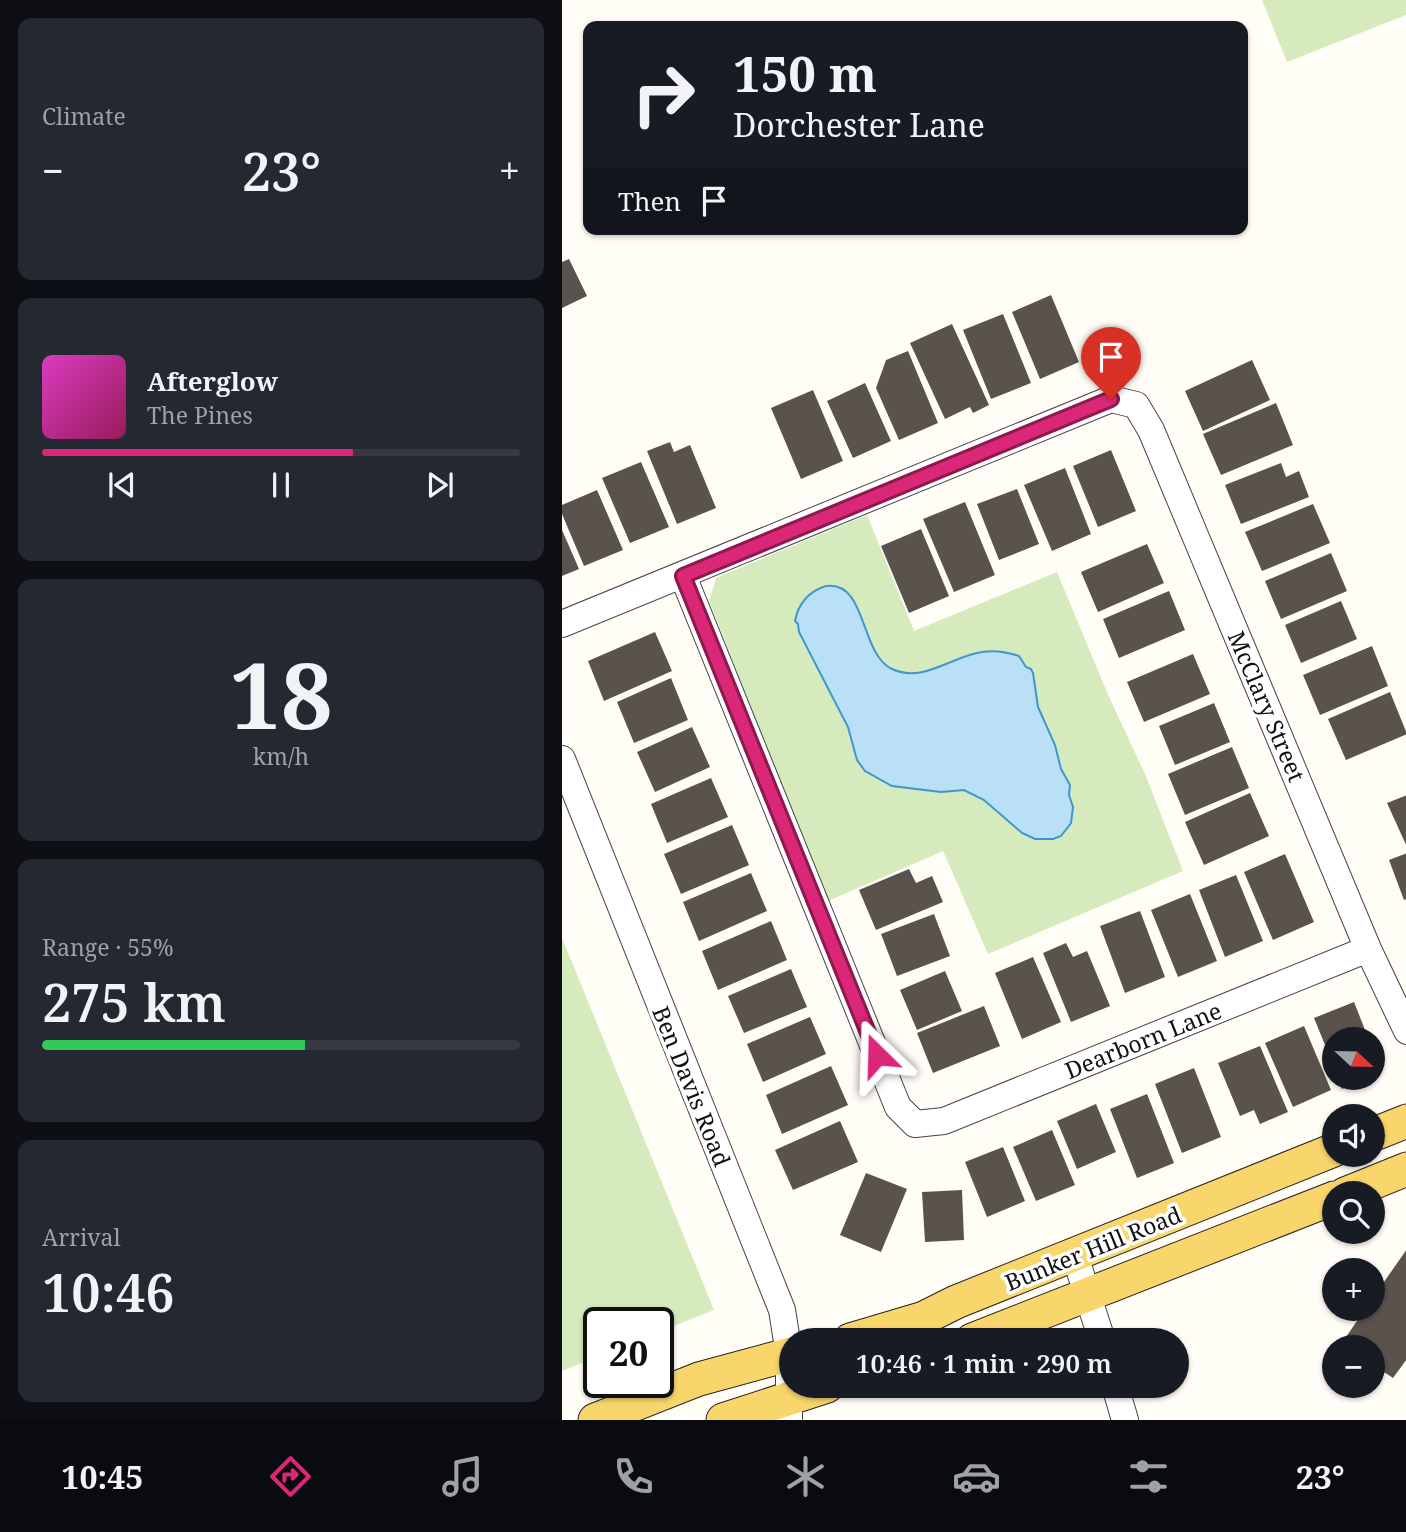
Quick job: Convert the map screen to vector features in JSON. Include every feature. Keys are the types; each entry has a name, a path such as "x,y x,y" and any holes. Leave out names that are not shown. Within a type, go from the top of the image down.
{"main road":[{"path":"1385,1130 1406,1121"},
{"name":"Bunker Hill Road","path":"890,1328 924,1318 1322,1155"},
{"path":"1377,1181 1406,1169"},
{"name":"Bunker Hill Road","path":"1004,1328 1322,1203"},
{"path":"595,1420 699,1379 779,1357"},
{"path":"723,1420 789,1410 808,1398"}],"street":[{"name":"McClary Street","path":"683,576 1111,399 1135,405 1151,430 1368,949 1406,1031"},
{"path":"562,624 683,576"},
{"name":"Dearborn Lane","path":"683,576 898,1107 915,1124 944,1121 1368,949"},
{"name":"Ben Davis Road","path":"562,759 782,1310 785,1328"},
{"path":"1075,1256 1098,1328"},
{"path":"1119,1398 1125,1420"}],"green space":[{"path":"1262,0 1406,0 1406,15 1287,62"},
{"path":"867,515 914,631 1057,572 1109,697 1145,774 1183,871 988,954 943,851 828,901 709,601 716,578"},
{"path":"562,938 714,1310 674,1326 674,1307 583,1307 583,1362 562,1371"}],"water":[{"path":"826,586 839,587 849,594 873,647 880,659 890,668 914,673 991,651 1019,656 1033,673 1038,707 1055,745 1061,769 1070,785 1069,795 1073,807 1071,823 1061,836 1035,839 1022,833 984,800 964,790 941,792 892,786 865,771 857,760 848,727 795,621 805,599"}],"building":[{"path":"569,259 587,296 562,308 562,262"},
{"path":"1051,295 1079,362 1040,379 1012,312"},
{"path":"1003,314 1031,383 991,399 963,330"},
{"path":"952,324 989,405 973,413 970,407 945,419 910,343"},
{"path":"908,351 938,423 899,440 876,388 886,360"},
{"path":"1252,360 1270,400 1203,431 1185,391"},
{"path":"865,383 891,441 853,458 827,401"},
{"path":"813,390 843,461 801,479 771,408"},
{"path":"1276,403 1293,445 1221,475 1203,434"},
{"path":"670,442 674,452 690,445 716,508 677,524 647,451"},
{"path":"1111,450 1136,511 1098,527 1073,466"},
{"path":"641,462 669,527 630,543 602,478"},
{"path":"1281,463 1286,477 1299,471 1309,497 1241,524 1225,485"},
{"path":"1065,468 1091,534 1052,551 1024,485"},
{"path":"1017,489 1039,544 999,560 977,504"},
{"path":"597,490 623,550 584,566 562,514 562,505"},
{"path":"965,502 995,575 954,592 923,519"},
{"path":"1313,504 1330,543 1262,571 1245,532"},
{"path":"921,529 949,596 909,613 881,546"},
{"path":"562,530 579,569 562,576"},
{"path":"1147,544 1164,583 1098,612 1081,572"},
{"path":"1331,553 1347,591 1281,619 1265,581"},
{"path":"1169,591 1185,630 1119,658 1103,619"},
{"path":"1341,601 1357,639 1301,663 1285,625"},
{"path":"655,632 672,671 604,701 588,661"},
{"path":"1372,646 1388,686 1320,715 1303,675"},
{"path":"1193,654 1210,694 1144,722 1127,682"},
{"path":"671,678 688,720 634,743 617,702"},
{"path":"1390,692 1407,734 1346,760 1328,719"},
{"path":"1214,703 1230,742 1175,765 1159,726"},
{"path":"692,727 710,767 655,792 637,752"},
{"path":"1232,747 1249,788 1185,815 1168,774"},
{"path":"711,778 728,817 667,843 651,804"},
{"path":"1250,793 1269,836 1204,865 1185,822"},
{"path":"1407,795 1407,847 1387,803"},
{"path":"732,825 749,865 681,894 664,854"},
{"path":"1407,853 1407,899 1404,900 1389,860"},
{"path":"1285,854 1314,922 1273,940 1244,872"},
{"path":"909,869 916,883 932,876 943,902 876,930 859,890"},
{"path":"751,873 767,911 699,941 683,902"},
{"path":"1236,875 1263,941 1225,957 1199,890"},
{"path":"1190,894 1217,961 1178,977 1151,910"},
{"path":"1140,911 1165,977 1125,993 1100,926"},
{"path":"934,914 950,956 897,976 881,934"},
{"path":"771,921 787,960 718,990 702,951"},
{"path":"1066,943 1073,957 1087,951 1110,1006 1071,1022 1043,953"},
{"path":"1033,957 1061,1022 1022,1039 995,973"},
{"path":"791,969 807,1007 744,1033 728,996"},
{"path":"945,971 962,1011 917,1030 900,990"},
{"path":"1354,1002 1364,1027 1322,1027 1322,1038 1314,1018"},
{"path":"984,1006 1000,1046 933,1073 917,1033"},
{"path":"810,1017 826,1054 763,1082 747,1044"},
{"path":"1304,1026 1322,1069 1322,1090 1331,1090 1293,1107 1265,1043"},
{"path":"1260,1046 1288,1112 1260,1124 1254,1110 1240,1116 1218,1063"},
{"path":"831,1066 848,1105 782,1134 766,1095"},
{"path":"1194,1068 1221,1137 1182,1153 1155,1084"},
{"path":"1147,1094 1174,1163 1137,1178 1110,1109"},
{"path":"1096,1104 1116,1152 1077,1169 1057,1121"},
{"path":"840,1121 858,1162 793,1190 775,1150"},
{"path":"1052,1130 1075,1185 1036,1201 1013,1147"},
{"path":"1003,1147 1025,1201 987,1217 965,1162"},
{"path":"866,1173 907,1189 881,1252 840,1235"},
{"path":"962,1190 964,1240 925,1242 922,1192"},
{"path":"1407,1249 1407,1359 1393,1378 1385,1373 1385,1335 1347,1335 1357,1321 1385,1321 1385,1280"}],"route":[{"path":"877,1055 683,576 1111,399"}]}
